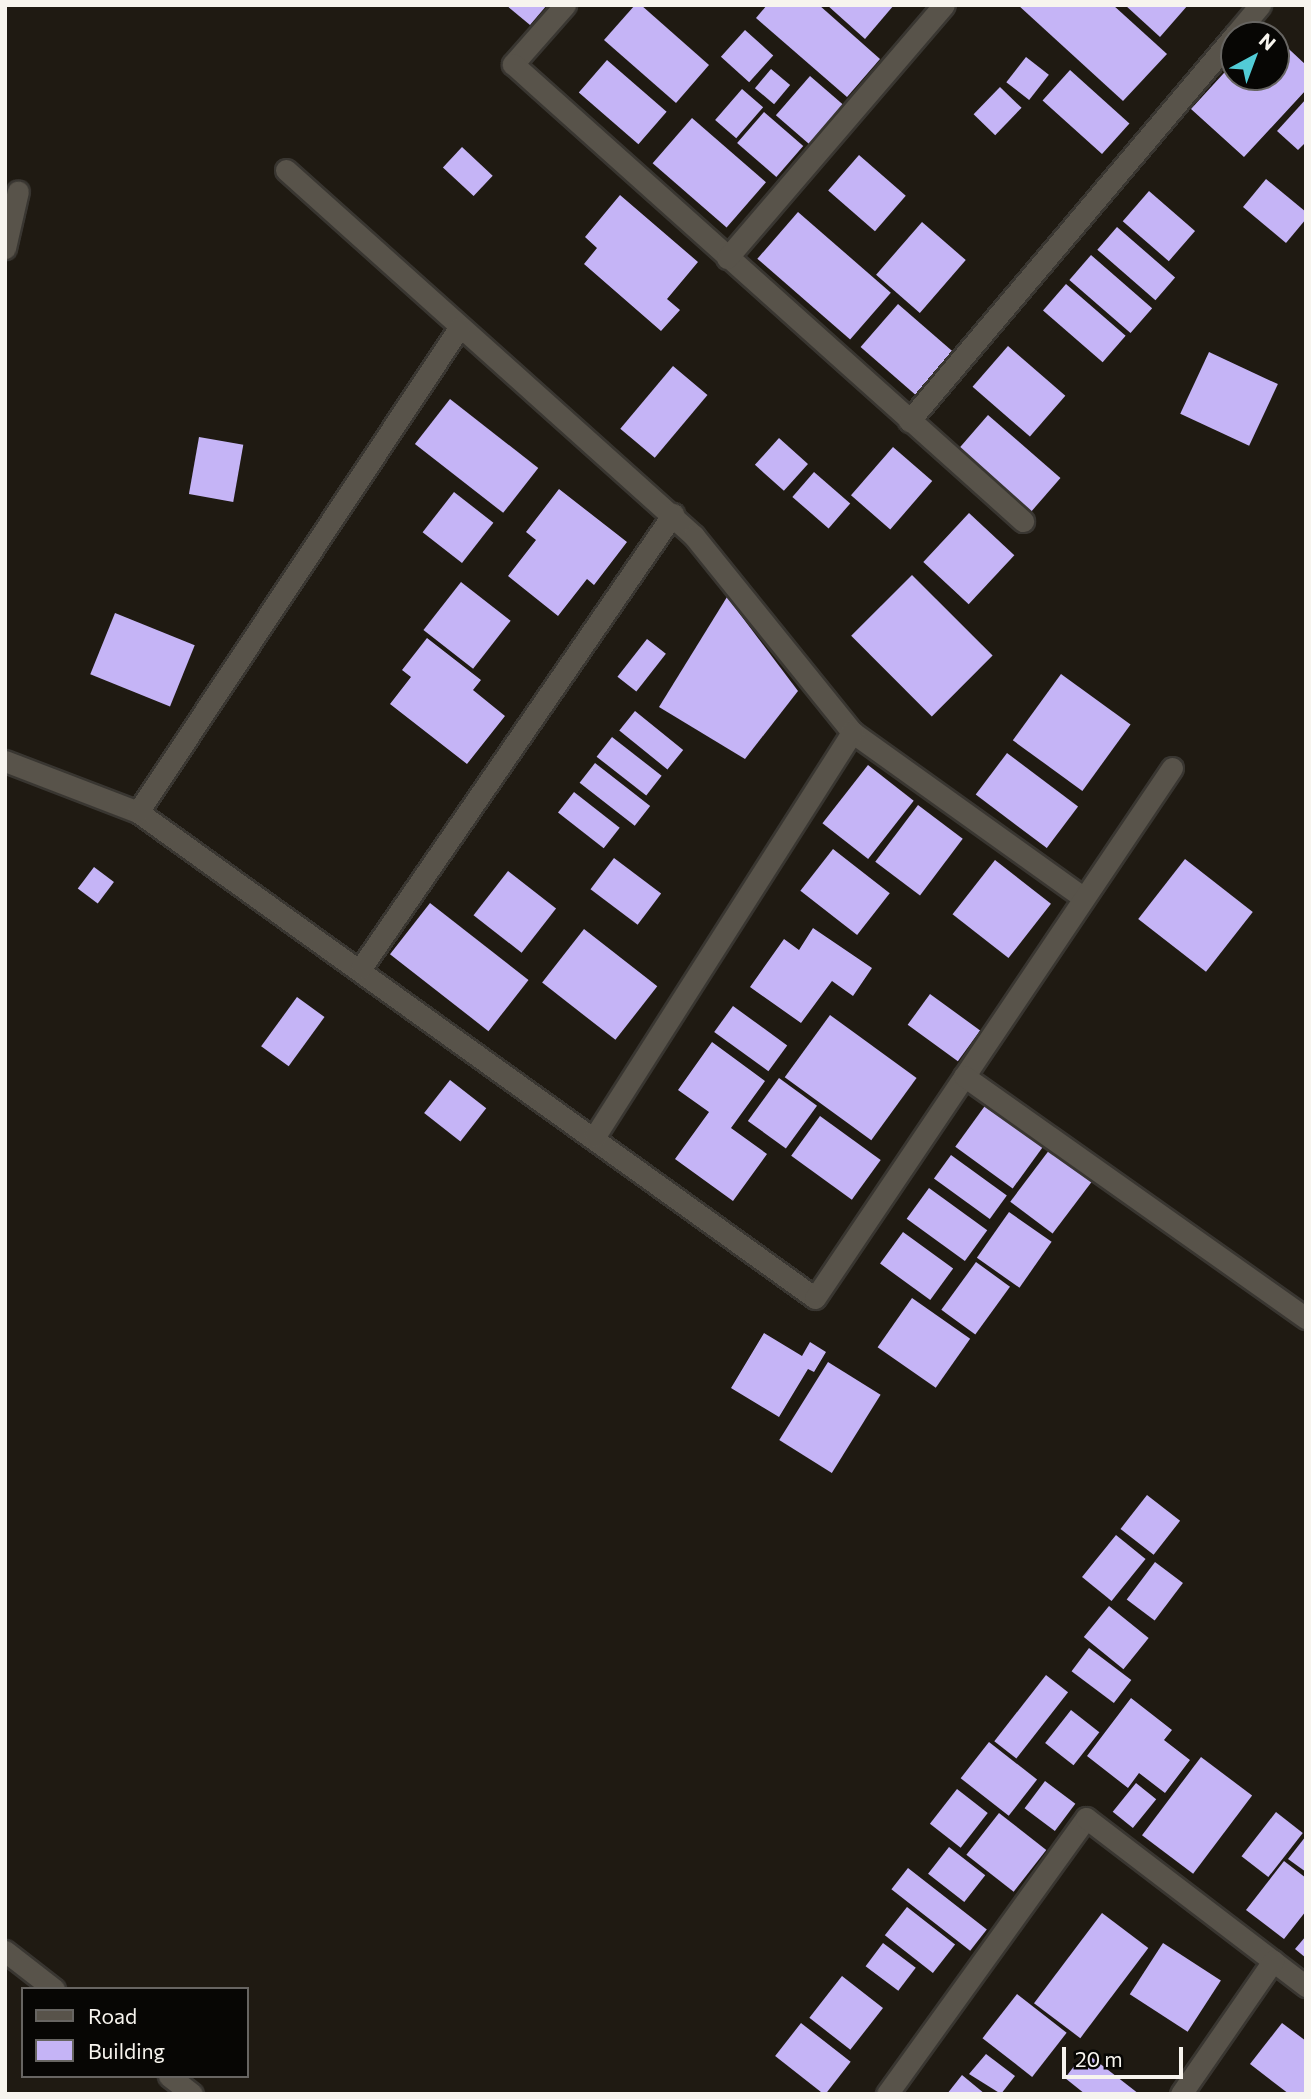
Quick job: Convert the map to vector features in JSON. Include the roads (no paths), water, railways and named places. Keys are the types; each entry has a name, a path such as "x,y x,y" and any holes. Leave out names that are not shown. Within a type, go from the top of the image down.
{"street":[{"path":"565,5 513,64 1023,521"},
{"path":"727,258 944,5"},
{"path":"1247,21 1260,5"},
{"path":"909,421 1220,53"},
{"path":"286,170 459,328 673,514 852,732 1084,898"},
{"path":"5,248 18,191"},
{"path":"138,812 459,328"},
{"path":"361,968 673,514"},
{"path":"595,1136 852,732"},
{"path":"5,761 138,812 361,968 815,1298 1172,768"},
{"path":"964,1076 1303,1309"},
{"path":"887,2094 1086,1818 1306,1986"},
{"path":"5,1951 51,1987"},
{"path":"1181,2094 1273,1961"},
{"path":"172,2078 192,2094"}]}
